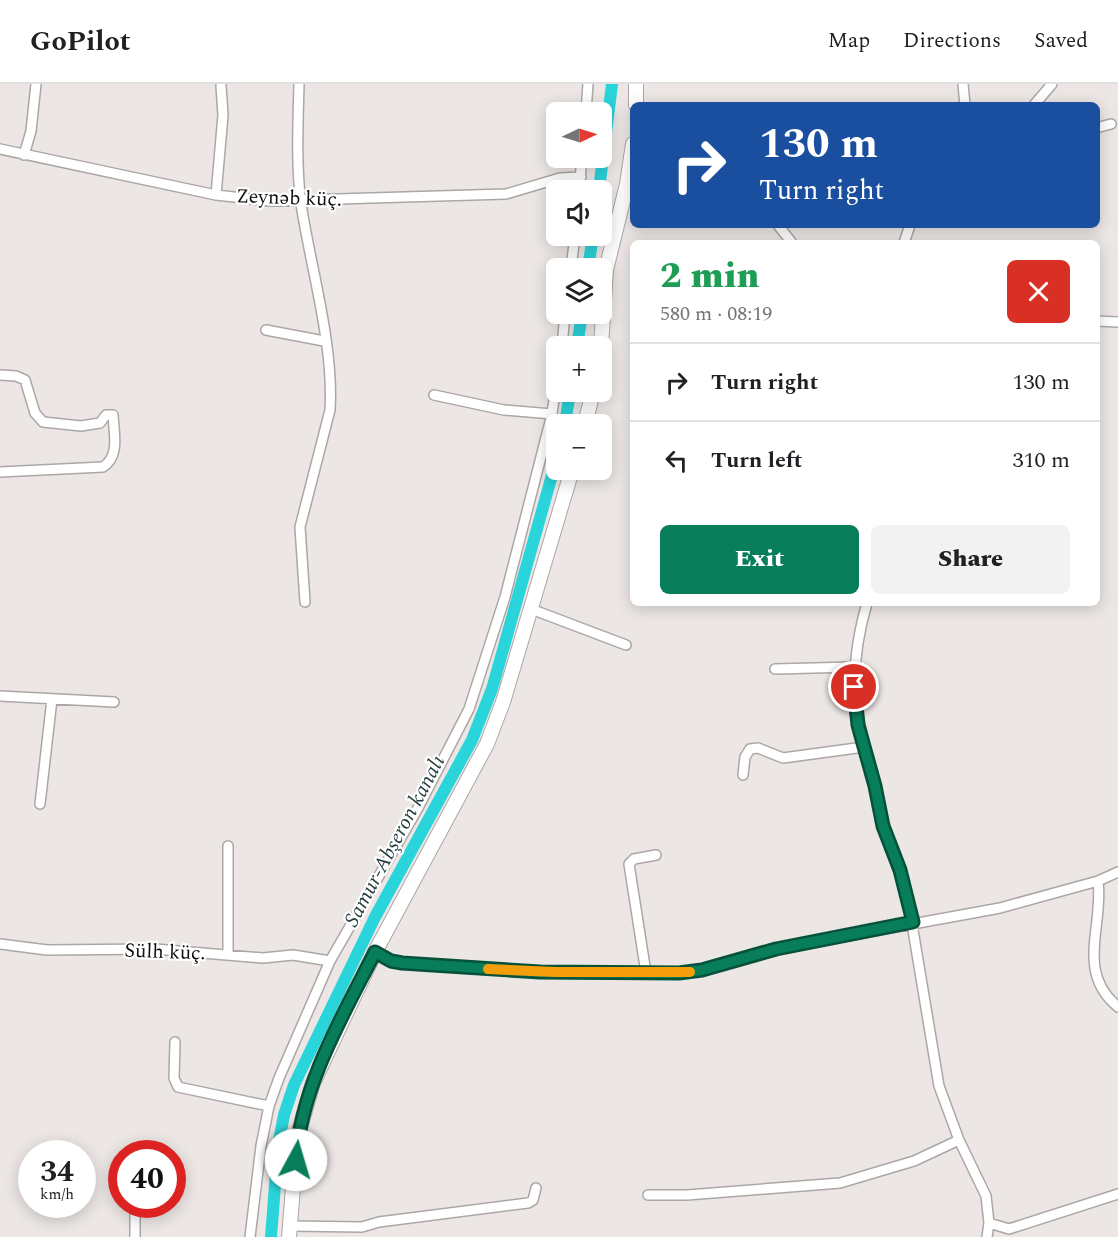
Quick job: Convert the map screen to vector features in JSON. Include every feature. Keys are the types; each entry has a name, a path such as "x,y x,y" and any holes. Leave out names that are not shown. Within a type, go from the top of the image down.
{"street":[{"path":"24,154 31,131 36,84"},
{"path":"299,84 301,202 331,394 330,410 300,527 305,602"},
{"path":"587,102 588,84"},
{"path":"636,84 636,102"},
{"path":"963,84 966,102"},
{"path":"1037,102 1052,84"},
{"path":"216,195 223,115 221,86"},
{"path":"1100,127 1111,124"},
{"name":"Zeynəb küç.","path":"0,149 246,200 301,202 506,194 560,178 581,177"},
{"path":"581,168 581,180"},
{"path":"602,336 606,270 630,185"},
{"path":"780,228 790,240"},
{"path":"1100,321 1118,322"},
{"path":"266,330 324,341"},
{"path":"0,375 16,375 25,380 34,413 43,422 81,426 98,424 106,415 113,415 114,454 111,462 103,467 0,472"},
{"path":"434,395 504,410 552,414 554,402"},
{"path":"250,1237 269,1106 330,961 418,808 469,709 505,597 546,437"},
{"path":"536,1188 535,1196 528,1203 379,1222 363,1232 290,1232 297,1138 303,1113 318,1073 375,952 488,744 569,480"},
{"path":"866,606 857,639 853,667 855,708 883,826 900,870 913,922 939,1086 959,1140 986,1196 989,1223 987,1237"},
{"path":"531,609 626,645"},
{"path":"775,669 853,667"},
{"path":"0,696 114,702"},
{"path":"40,804 52,699"},
{"path":"743,775 745,757 750,749 758,748 783,758 864,747"},
{"path":"228,846 228,955"},
{"path":"646,974 629,864 634,859 656,855"},
{"path":"375,952 391,961 402,963 540,972 646,974 702,970 776,949 913,922 1000,908 1027,898 1098,881 1118,872"},
{"path":"1098,881 1101,900 1092,950 1093,959 1100,982 1109,999 1118,1007"},
{"name":"Sülh küç.","path":"0,944 47,950 155,949 263,958 293,955 330,961"},
{"path":"175,1042 174,1078 178,1087 269,1106"},
{"path":"648,1195 687,1195 840,1183 914,1161 959,1140"},
{"path":"989,1223 1009,1229 1118,1194"},
{"path":"135,1218 135,1237"}],"waterway":[{"name":"Samur-Abşeron kanalı","path":"600,180 612,84"},
{"name":"Samur-Abşeron kanalı","path":"590,258 591,246"},
{"name":"Samur-Abşeron kanalı","path":"579,336 580,324"},
{"name":"Samur-Abşeron kanalı","path":"567,414 568,402"},
{"name":"Samur-Abşeron kanalı","path":"271,1237 278,1146 284,1115 294,1085 375,917 472,740 492,689 551,480"}],"slow traffic":[{"path":"488,969 659,974 690,972"}],"route":[{"path":"296,1160 299,1126 313,1083 375,952 391,961 402,963 540,972 679,973 702,970 776,949 913,922 900,870 883,826 875,786 858,725 854,687"}]}
